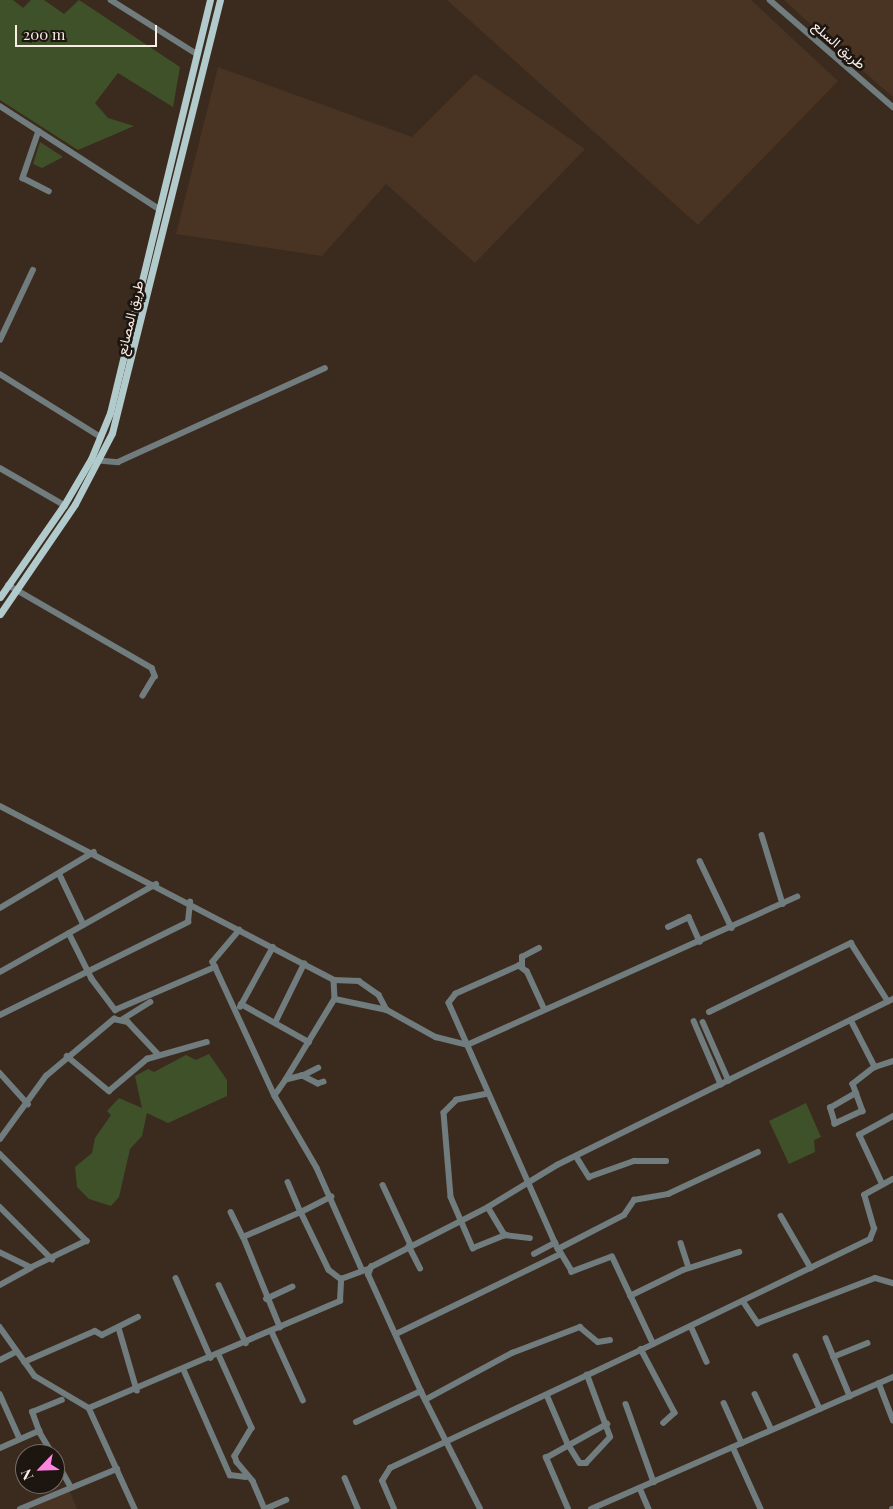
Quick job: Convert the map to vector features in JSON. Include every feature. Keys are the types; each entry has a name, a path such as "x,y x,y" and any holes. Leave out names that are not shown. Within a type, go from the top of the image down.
{"main road":[{"name":"طريق المصانع","path":"0,598 64,505 91,459 101,437 123,369 159,209 210,0"},
{"name":"طريق المصانع","path":"0,614 98,463 125,393 220,0"},
{"path":"151,244 160,248"}],"street":[{"path":"111,0 197,54"},
{"name":"طريق السلع","path":"770,0 893,107"},
{"path":"0,106 159,209"},
{"path":"39,131 23,178 49,191"},
{"path":"0,340 34,270"},
{"path":"91,459 98,463 118,462 325,368"},
{"path":"0,374 101,437"},
{"path":"0,468 64,505"},
{"path":"8,585 152,668 155,676 143,696"},
{"path":"0,806 156,884 334,980 359,982 379,995 387,1010"},
{"path":"762,835 784,904"},
{"path":"0,908 48,877 60,875 94,852"},
{"path":"700,862 732,928"},
{"path":"60,875 84,925"},
{"path":"0,972 156,884"},
{"path":"335,999 387,1010 436,1037 467,1045 544,1009 732,928 797,897"},
{"path":"0,1016 89,974 188,922 190,902"},
{"path":"668,927 689,917 700,942"},
{"path":"240,930 212,958 215,967 275,1096 331,1197 362,1269"},
{"path":"69,933 89,974 110,1008 120,1010 163,986 215,967"},
{"path":"341,1278 362,1269 369,1269 488,1207 576,1156 890,1000 851,943 709,1012"},
{"path":"236,1013 273,947"},
{"path":"539,948 522,957 522,967 544,1009"},
{"path":"275,1023 304,964"},
{"path":"522,967 452,996 450,1007 558,1249 572,1272 610,1256 653,1344"},
{"path":"275,1096 335,999 334,980"},
{"path":"123,1020 150,1002"},
{"path":"241,1004 309,1042"},
{"path":"0,1139 67,1056 113,1019 123,1020 159,1055"},
{"path":"852,1020 875,1067"},
{"path":"694,1021 722,1084"},
{"path":"703,1022 729,1080"},
{"path":"67,1056 109,1091 145,1061 159,1055 207,1042"},
{"path":"856,1093 830,1108 835,1124 863,1111 854,1082 875,1067 893,1061"},
{"path":"286,1080 302,1076 318,1068"},
{"path":"0,1073 28,1104"},
{"path":"302,1076 318,1084 324,1082"},
{"path":"488,1094 457,1100 444,1113 452,1201 473,1248 505,1234 530,1238"},
{"path":"882,1184 859,1134 893,1116"},
{"path":"396,1334 624,1216 634,1200 668,1194 758,1152"},
{"path":"0,1154 88,1241 0,1285"},
{"path":"576,1156 589,1177 634,1161 666,1161"},
{"path":"394,1509 384,1488 384,1472 873,1238 864,1195 893,1179"},
{"path":"288,1182 328,1270 341,1278"},
{"path":"383,1185 420,1268"},
{"path":"243,1237 331,1197"},
{"path":"0,1207 52,1259"},
{"path":"488,1207 505,1234"},
{"path":"231,1212 243,1237 266,1299 280,1328"},
{"path":"781,1216 811,1268"},
{"path":"681,1243 689,1268"},
{"path":"534,1254 558,1249"},
{"path":"630,1296 689,1268 739,1252"},
{"path":"0,1253 31,1268"},
{"path":"369,1269 425,1400 480,1509"},
{"path":"176,1278 212,1358"},
{"path":"89,1408 137,1390 341,1301 341,1278"},
{"path":"743,1301 758,1323 875,1278 893,1283"},
{"path":"219,1285 246,1343"},
{"path":"266,1299 292,1287"},
{"path":"24,1362 94,1331 102,1335 138,1317"},
{"path":"691,1326 707,1362"},
{"path":"0,1327 16,1352 35,1376 89,1408 134,1509"},
{"path":"425,1400 512,1352 580,1327 598,1342 610,1340"},
{"path":"119,1328 137,1390"},
{"path":"272,1332 303,1400"},
{"path":"826,1338 850,1396"},
{"path":"833,1357 867,1343"},
{"path":"641,1349 675,1413 664,1423"},
{"path":"0,1360 16,1352"},
{"path":"219,1355 252,1428 235,1456 226,1466"},
{"path":"796,1356 820,1409"},
{"path":"184,1370 226,1466 233,1477 246,1477 253,1481 265,1509 286,1500"},
{"path":"547,1395 568,1444 580,1463 586,1463 608,1442 608,1424 587,1375"},
{"path":"591,1509 601,1507 733,1448 742,1442 893,1377"},
{"path":"879,1383 893,1420"},
{"path":"356,1422 421,1391"},
{"path":"0,1394 20,1439"},
{"path":"755,1394 771,1430"},
{"path":"47,1444 32,1412 62,1400"},
{"path":"724,1403 742,1442"},
{"path":"626,1404 654,1482"},
{"path":"568,1509 546,1458 568,1444 608,1424"},
{"path":"0,1448 39,1430"},
{"path":"733,1448 760,1509"},
{"path":"235,1456 246,1477"},
{"path":"20,1509 71,1486 117,1469"},
{"path":"65,1476 71,1486"},
{"path":"345,1478 358,1509"},
{"path":"640,1488 649,1509"}],"shaded area":[{"path":"447,0 751,0 838,81 698,225"},
{"path":"784,0 893,0 893,97 841,52"},
{"path":"218,67 412,137 475,74 585,149 475,263 386,184 322,256 176,234"},
{"path":"69,1489 77,1509 23,1509 58,1494 65,1494 65,1491"}],"green space":[{"path":"0,0 13,0 23,8 31,0 44,0 64,14 79,0 180,67 173,107 118,73 95,103 108,118 134,126 78,150 0,100"},
{"path":"40,142 63,157 42,168 33,164"},
{"path":"209,1054 227,1080 227,1096 168,1123 147,1113 142,1136 130,1149 119,1197 111,1206 89,1199 77,1187 75,1167 92,1153 95,1138 111,1115 107,1111 119,1098 142,1108 135,1076 148,1069 154,1072 186,1055 196,1060"},
{"path":"806,1103 821,1137 814,1140 815,1152 789,1164 769,1121"}]}
